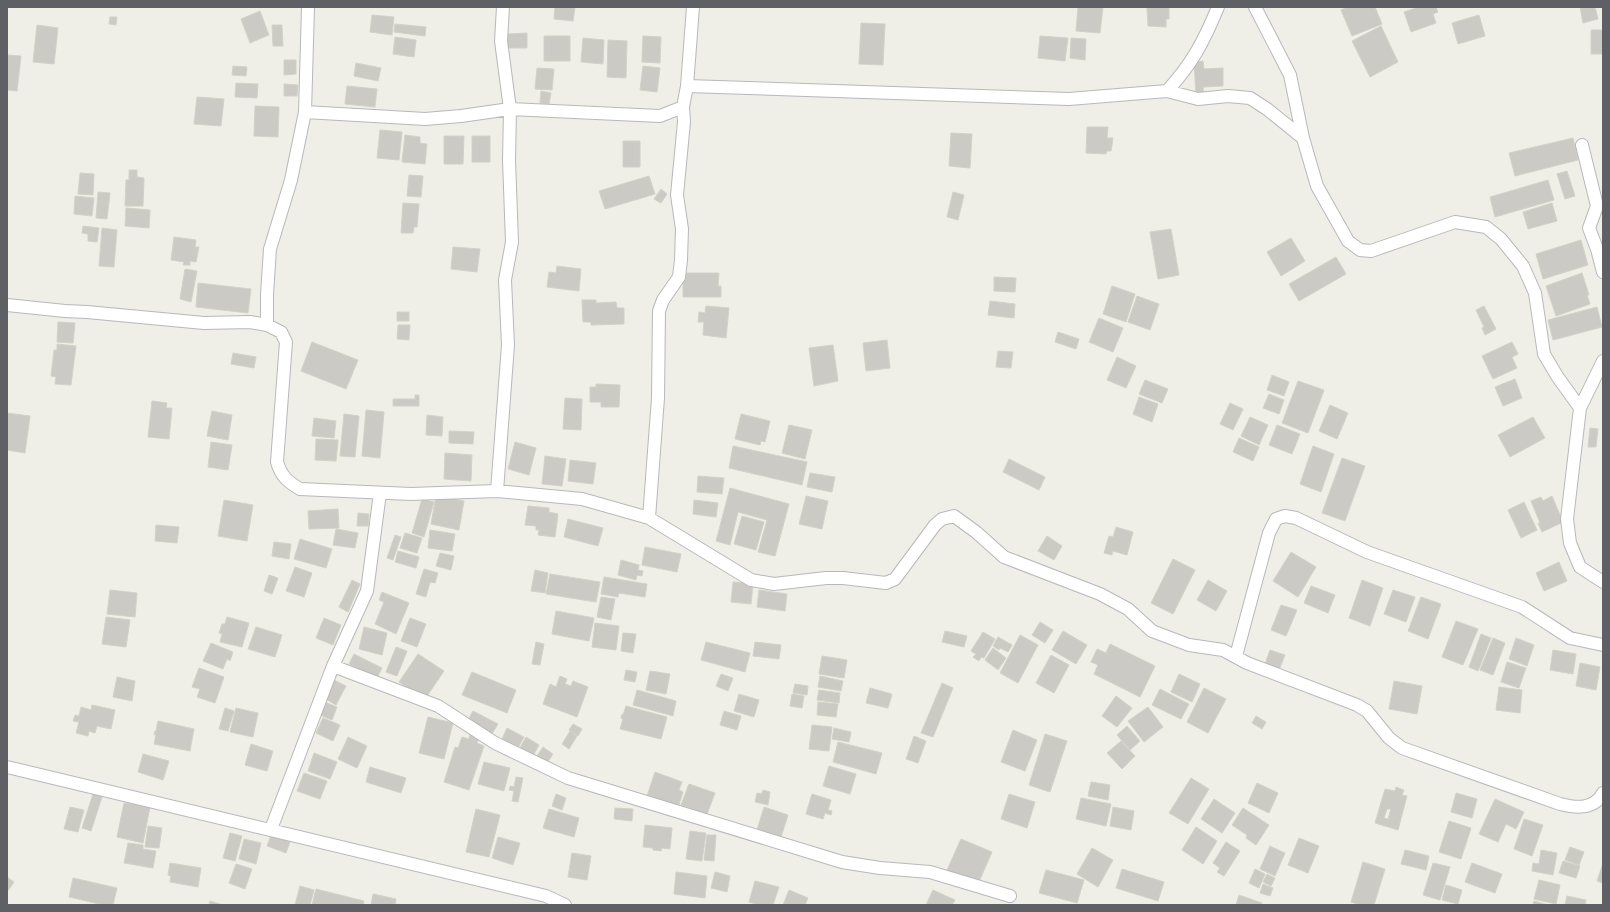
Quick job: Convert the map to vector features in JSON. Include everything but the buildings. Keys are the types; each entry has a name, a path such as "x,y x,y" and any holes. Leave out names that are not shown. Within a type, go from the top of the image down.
{"street":[{"path":"267,325 267,294 270,249 291,180 305,112 308,7"},
{"path":"496,491 508,345 505,280 512,242 509,160 510,109 501,40 503,7"},
{"path":"649,518 658,398 659,311 663,300 679,277 681,260 682,229 677,195 684,122 683,107 687,86 693,7"},
{"path":"1167,91 1182,75 1205,38 1218,7"},
{"path":"1255,7 1290,75 1303,138 1317,186 1348,241 1360,250 1371,251 1455,222 1486,227 1501,239 1523,266 1535,293 1544,354 1557,376 1580,408"},
{"path":"687,86 1069,99 1167,91 1198,99 1228,96 1250,98 1267,109 1303,138"},
{"path":"305,112 425,119 461,116 510,109 660,116 683,107"},
{"path":"1582,145 1597,206 1589,228 1603,272"},
{"path":"7,305 65,312 87,312 204,323 250,322 267,325 281,332 286,342 278,462 280,472 289,483 300,489 410,494 496,491 582,499 649,518 751,580 774,584 826,578 892,582 896,579 935,525 942,519 954,516 976,532 1004,557 1100,594 1128,610 1152,631 1189,645 1223,650 1247,663 1357,705 1367,711 1389,738 1402,748 1565,806 1576,808 1589,805 1600,799 1603,793"},
{"path":"1603,360 1580,408 1567,519 1570,543 1580,567 1603,582"},
{"path":"271,829 333,666 367,591 380,492"},
{"path":"1236,656 1269,533 1276,519 1285,516 1296,518 1367,552 1522,607 1570,638 1603,645"},
{"path":"333,666 438,706 495,743 568,778 842,862 880,868 930,872 1010,896"},
{"path":"7,767 546,896 565,905"}]}
